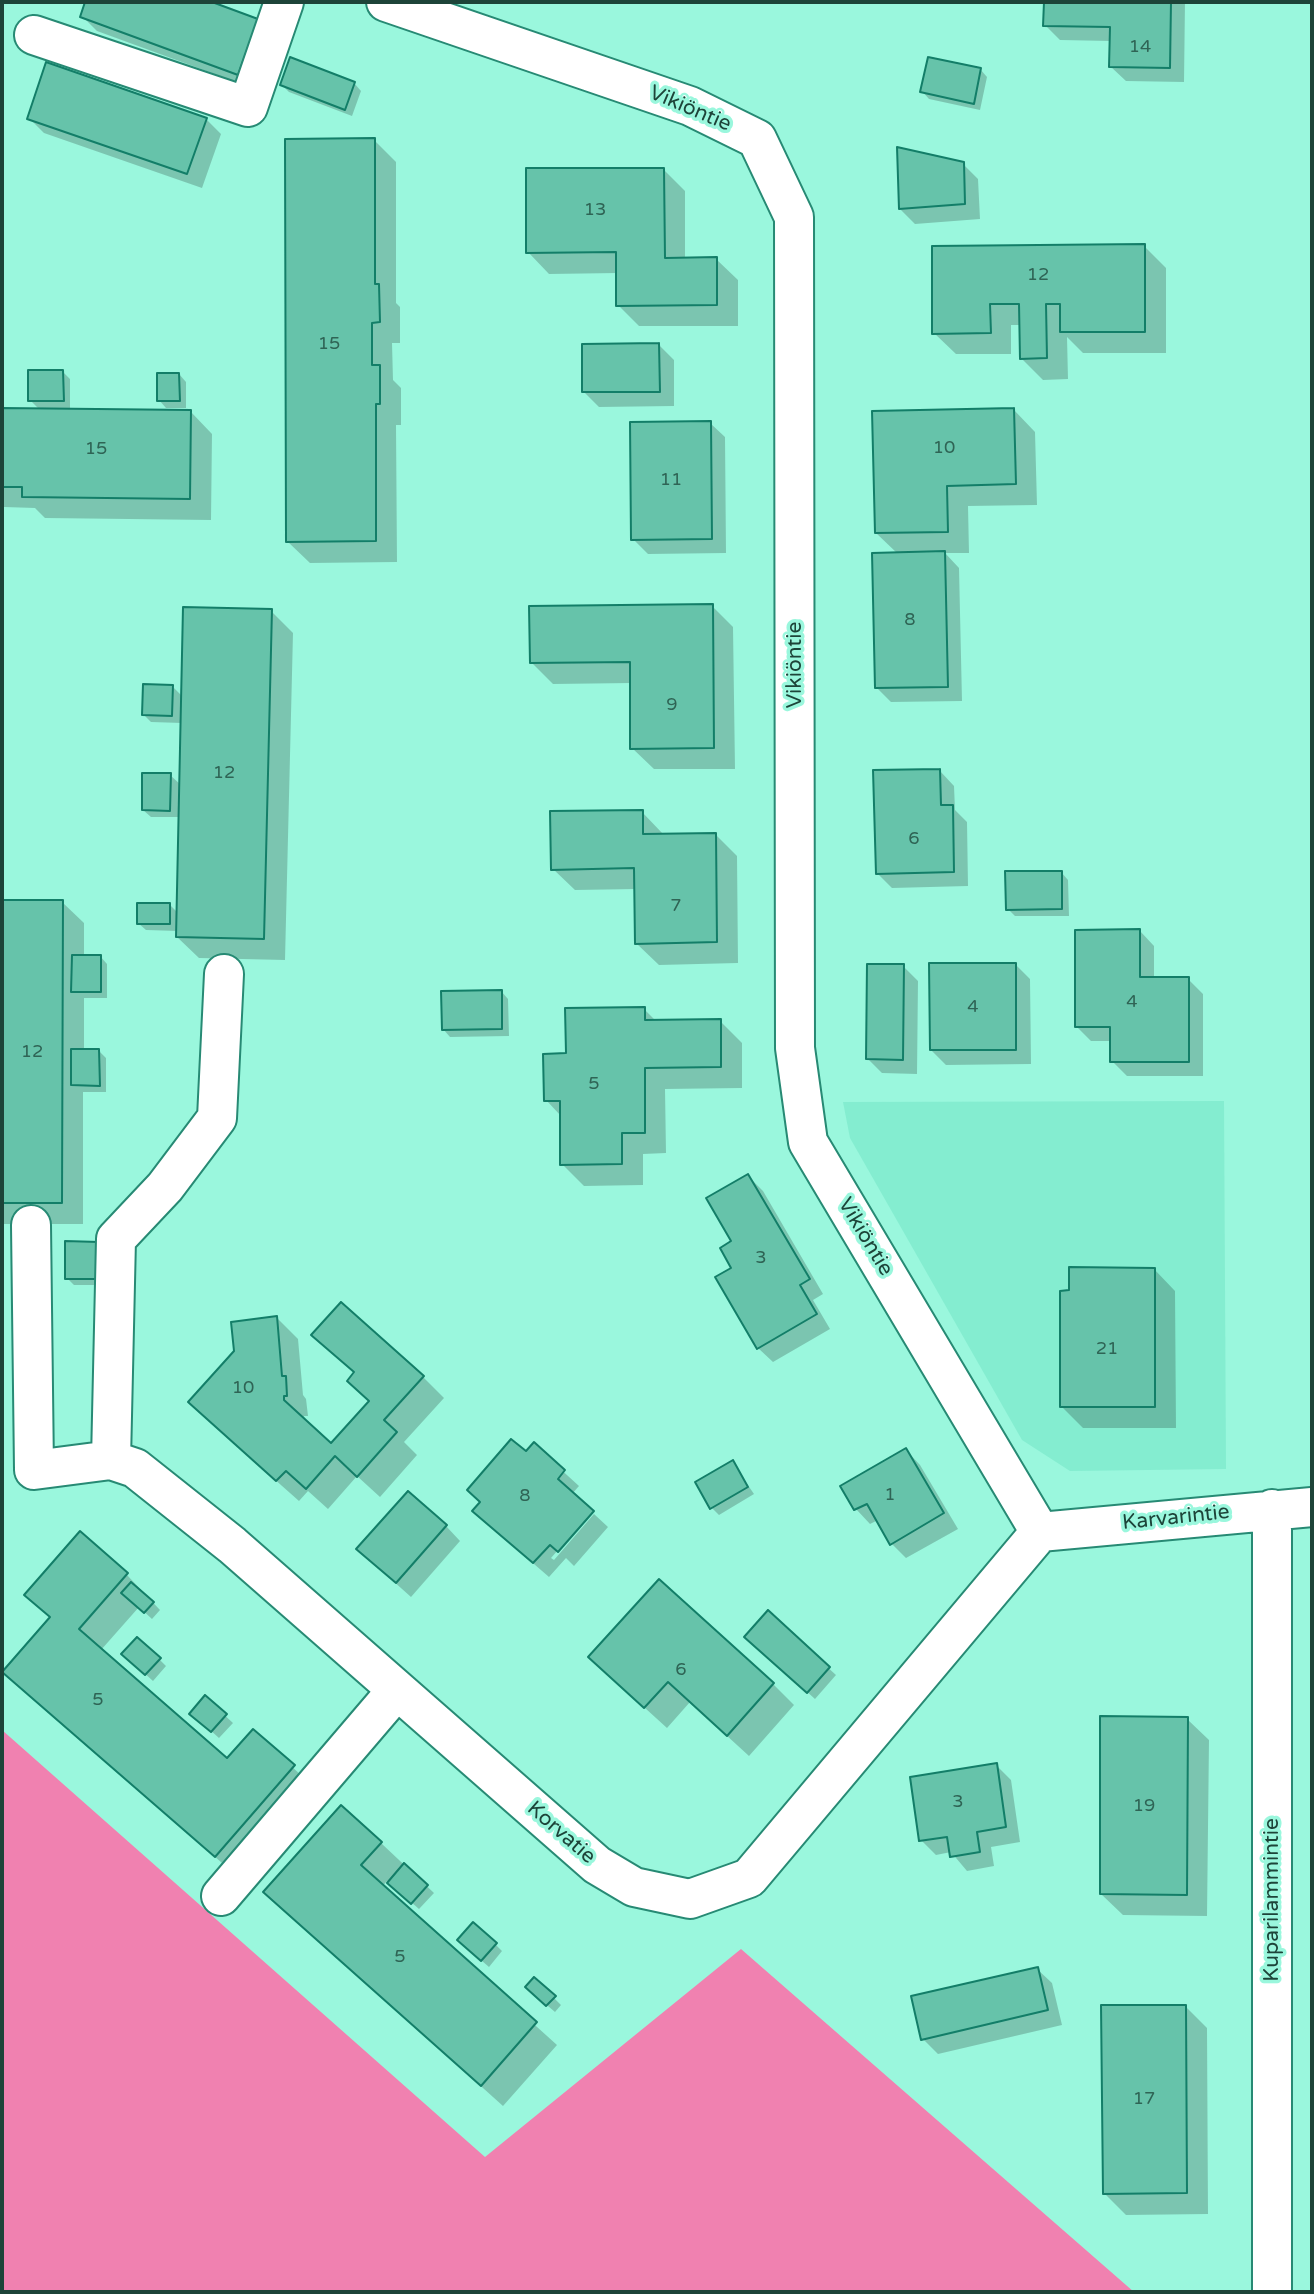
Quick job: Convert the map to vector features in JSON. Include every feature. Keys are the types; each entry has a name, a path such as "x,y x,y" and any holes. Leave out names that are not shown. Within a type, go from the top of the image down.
{"street":[{"path":"34,35 248,107 284,2"},
{"name":"Vikiöntie","path":"386,2 690,106 757,139 794,217 795,1048 808,1142 1041,1532"},
{"path":"31,1225 34,1470 111,1460 116,1239 165,1187 217,1118 224,974"},
{"name":"Korvatie","path":"111,1460 135,1468 232,1545 597,1866 634,1888 690,1899 750,1878 1041,1532"},
{"name":"Karvarintie","path":"1041,1532 1312,1507"},
{"name":"Kuparilammintie","path":"1272,1509 1272,2292"},
{"path":"221,1896 397,1690"}],"shaded area":[{"path":"1224,1101 1226,1469 1070,1471 1022,1440 850,1138 843,1102"},
{"path":"2,1730 485,2157 741,1949 1134,2292 2,2292"}],"building":[{"path":"85,2 212,2 258,19 238,75 80,17"},
{"path":"1044,2 1171,2 1170,68 1109,67 1110,27 1043,26"},
{"path":"290,57 355,82 345,110 280,85"},
{"path":"928,57 981,68 974,104 920,92"},
{"path":"46,62 207,118 187,174 27,119"},
{"path":"375,138 375,284 379,284 380,322 372,323 372,365 380,365 380,404 376,404 376,541 286,542 285,139"},
{"path":"897,147 964,162 965,204 899,209"},
{"path":"526,168 664,168 665,258 717,257 717,305 616,306 616,252 526,253"},
{"path":"1145,244 1145,332 1060,332 1060,304 1046,304 1047,358 1020,359 1019,304 990,304 991,333 932,334 932,246"},
{"path":"659,343 660,392 582,392 582,344"},
{"path":"28,370 63,370 64,401 28,401"},
{"path":"157,373 179,373 180,401 157,401"},
{"path":"2,408 191,410 190,499 22,497 22,487 2,487"},
{"path":"1014,408 1016,484 947,486 948,532 875,533 872,411"},
{"path":"711,421 712,539 631,540 630,422"},
{"path":"945,551 948,687 875,688 872,553"},
{"path":"713,604 714,748 630,749 630,662 530,663 529,606"},
{"path":"183,607 272,609 264,939 176,937"},
{"path":"143,684 173,685 172,716 142,715"},
{"path":"940,769 941,805 953,805 954,872 876,874 873,770"},
{"path":"142,773 171,773 170,811 142,810"},
{"path":"643,810 643,834 716,833 717,942 635,944 634,868 551,870 550,811"},
{"path":"1005,871 1062,871 1062,909 1006,910"},
{"path":"2,900 63,900 62,1203 2,1203"},
{"path":"137,903 170,903 170,924 137,924"},
{"path":"1140,929 1140,977 1189,977 1189,1062 1110,1062 1110,1027 1075,1027 1075,930"},
{"path":"72,955 101,955 101,992 71,992"},
{"path":"929,963 1016,963 1016,1050 930,1050"},
{"path":"867,964 904,964 903,1060 866,1059"},
{"path":"502,990 502,1029 442,1030 441,991"},
{"path":"645,1007 645,1020 721,1019 721,1067 645,1068 645,1133 622,1133 622,1164 560,1165 560,1101 544,1101 543,1054 566,1053 565,1008"},
{"path":"71,1049 99,1049 100,1086 71,1085"},
{"path":"748,1174 810,1279 800,1285 817,1314 757,1349 715,1277 731,1268 720,1248 731,1241 706,1198"},
{"path":"65,1241 99,1242 98,1279 65,1279"},
{"path":"1069,1267 1155,1268 1155,1407 1060,1407 1060,1291 1069,1290"},
{"path":"341,1302 424,1376 384,1420 397,1432 357,1477 335,1456 306,1489 286,1471 276,1481 188,1402 234,1351 231,1322 277,1316 282,1376 286,1376 287,1396 284,1396 284,1400 331,1443 369,1401 347,1381 354,1372 311,1335"},
{"path":"511,1439 526,1451 534,1442 565,1470 558,1479 594,1511 558,1552 550,1545 533,1563 472,1511 480,1502 467,1490"},
{"path":"906,1448 944,1513 890,1545 867,1504 854,1510 840,1486"},
{"path":"733,1460 748,1487 710,1509 695,1482"},
{"path":"408,1491 447,1525 396,1583 356,1549"},
{"path":"80,1531 128,1573 79,1629 227,1758 253,1729 295,1765 215,1857 2,1672 50,1617 24,1595"},
{"path":"659,1579 774,1683 727,1736 668,1682 644,1708 588,1657"},
{"path":"131,1582 154,1602 144,1613 121,1593"},
{"path":"768,1610 830,1667 807,1693 744,1637"},
{"path":"137,1637 161,1658 145,1675 121,1654"},
{"path":"205,1695 227,1714 211,1732 189,1714"},
{"path":"1100,1716 1188,1717 1187,1895 1100,1894"},
{"path":"997,1763 1006,1827 977,1832 980,1852 950,1857 947,1837 919,1841 910,1777"},
{"path":"341,1805 382,1842 361,1865 537,2022 481,2086 263,1892"},
{"path":"404,1863 428,1885 411,1904 387,1883"},
{"path":"473,1922 497,1943 481,1961 457,1940"},
{"path":"1038,1967 1048,2010 921,2040 911,1996"},
{"path":"534,1977 556,1996 546,2006 525,1987"},
{"path":"1101,2005 1186,2005 1187,2193 1103,2194"}]}
